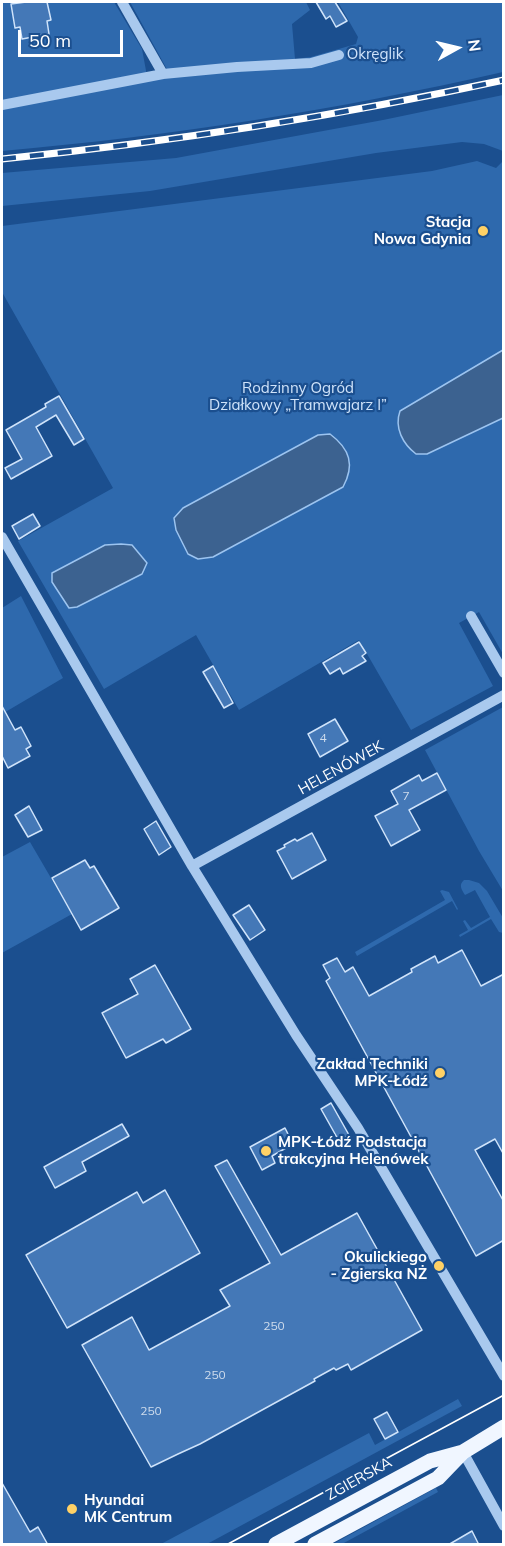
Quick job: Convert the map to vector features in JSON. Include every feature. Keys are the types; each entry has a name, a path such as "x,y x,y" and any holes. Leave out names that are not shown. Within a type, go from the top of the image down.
{"main road":[{"name":"ZGIERSKA","path":"315,1545 438,1478 463,1452 504,1427"},
{"name":"ZGIERSKA","path":"276,1545 430,1461 463,1452"}],"street":[{"path":"122,2 163,74"},
{"path":"2,105 163,74 311,63 339,55"},
{"path":"2,537 192,866 296,1035 358,1128 504,1376"},
{"path":"471,616 504,674"},
{"name":"HELENÓWEK","path":"192,866 504,695"},
{"path":"463,1452 504,1526"}],"green space":[{"name":"Okręglik","path":"2,2 114,2 142,49 147,76 169,73 130,2 306,2 310,10 292,24 295,59 311,57 356,44 358,37 338,2 503,2 503,72 441,86 254,120 128,138 2,151"},
{"path":"503,95 503,151 484,144 462,142 376,153 150,191 2,206 2,173 176,158 383,120"},
{"name":"Rodzinny Ogród Działkowy „Tramwajarz I”","path":"477,161 496,168 503,161 503,654 479,612 459,623 493,686 411,730 359,640 239,710 196,635 104,689 18,541 113,488 2,292 2,226 432,171"},
{"path":"21,596 63,678 2,714 2,608"},
{"path":"503,707 503,891 425,750"},
{"path":"30,842 72,914 2,953 2,857"},
{"path":"464,880 479,883 487,891 503,918 503,933 499,932 491,919 460,937 459,935 468,930 463,921 465,920 471,928 490,917 475,890 465,895 461,886"},
{"path":"440,891 449,892 457,910 452,901 357,956 355,952 445,900"},
{"path":"458,1399 462,1406 207,1544 161,1544 369,1433 375,1445"},
{"path":"436,1488 438,1492 342,1544 333,1544"}],"shaded area":[{"path":"503,350 503,418 427,454 416,454 411,450 399,429 400,411"},
{"path":"330,434 342,446 348,458 349,472 343,487 213,557 198,559 188,554 176,530 174,518 183,508 318,435"},
{"path":"105,545 132,545 147,563 142,574 77,607 69,608 52,582 52,573"}],"building":[{"path":"47,2 51,20 47,21 49,34 22,39 20,27 15,28 11,4"},
{"path":"316,2 335,2 347,21 336,27 330,16 326,19"},
{"path":"59,396 84,439 74,445 56,415 36,427 52,456 11,479 5,468 22,459 6,430 46,407 45,404"},
{"path":"33,514 40,526 19,539 12,526"},
{"path":"359,642 366,653 362,656 366,661 343,674 340,668 330,674 323,663"},
{"path":"213,666 233,703 224,708 203,672"},
{"path":"2,706 15,730 21,727 31,746 26,749 30,756 8,768 2,756"},
{"path":"335,719 348,741 320,757 308,734"},
{"path":"437,773 446,790 409,810 420,830 391,846 375,816 398,804 391,791 419,775 422,781"},
{"path":"29,806 42,830 28,837 15,815"},
{"path":"156,821 171,847 159,855 144,829"},
{"path":"312,833 326,860 292,879 277,851 295,839 297,841"},
{"path":"85,860 90,868 94,866 119,908 81,930 52,878"},
{"path":"249,905 265,930 250,940 233,915"},
{"name":"Zakład Techniki MPK-Łódź","path":"462,950 481,986 504,974 504,1155 495,1139 475,1150 504,1202 504,1240 476,1256 326,981 330,978 323,965 337,958 345,972 353,967 369,996 435,956 438,963"},
{"path":"155,965 191,1029 166,1043 163,1039 126,1058 102,1013 138,994 130,979"},
{"path":"331,1103 349,1135 339,1141 321,1109"},
{"path":"122,1124 129,1136 82,1162 86,1171 55,1188 44,1167"},
{"name":"MPK-Łódź Podstacja trakcyjna Helenówek","path":"285,1128 293,1144 272,1156 275,1163 262,1170 250,1147"},
{"path":"227,1160 281,1255 357,1213 422,1330 351,1370 348,1364 336,1370 334,1368 314,1379 315,1381 200,1444 151,1467 82,1345 132,1317 149,1350 230,1306 220,1290 270,1263 215,1166"},
{"path":"165,1190 200,1253 67,1328 26,1255 137,1192 143,1203"},
{"path":"387,1412 398,1432 385,1439 374,1419"},
{"path":"2,1483 30,1532 38,1527 48,1545 2,1545"},
{"path":"472,1531 479,1545 448,1545"}],"tram line":[{"path":"228,1544 504,1395"}],"railway":[{"path":"2,159 128,145 254,127 504,80"}],"place":[{"name":"Stacja Nowa Gdynia","path":"483,231"},
{"name":"Zakład Techniki MPK-Łódź","path":"440,1073"},
{"name":"MPK-Łódź Podstacja trakcyjna Helenówek","path":"266,1151"},
{"name":"Okulickiego - Zgierska NŻ","path":"439,1266"},
{"name":"Hyundai MK Centrum","path":"72,1509"}]}
